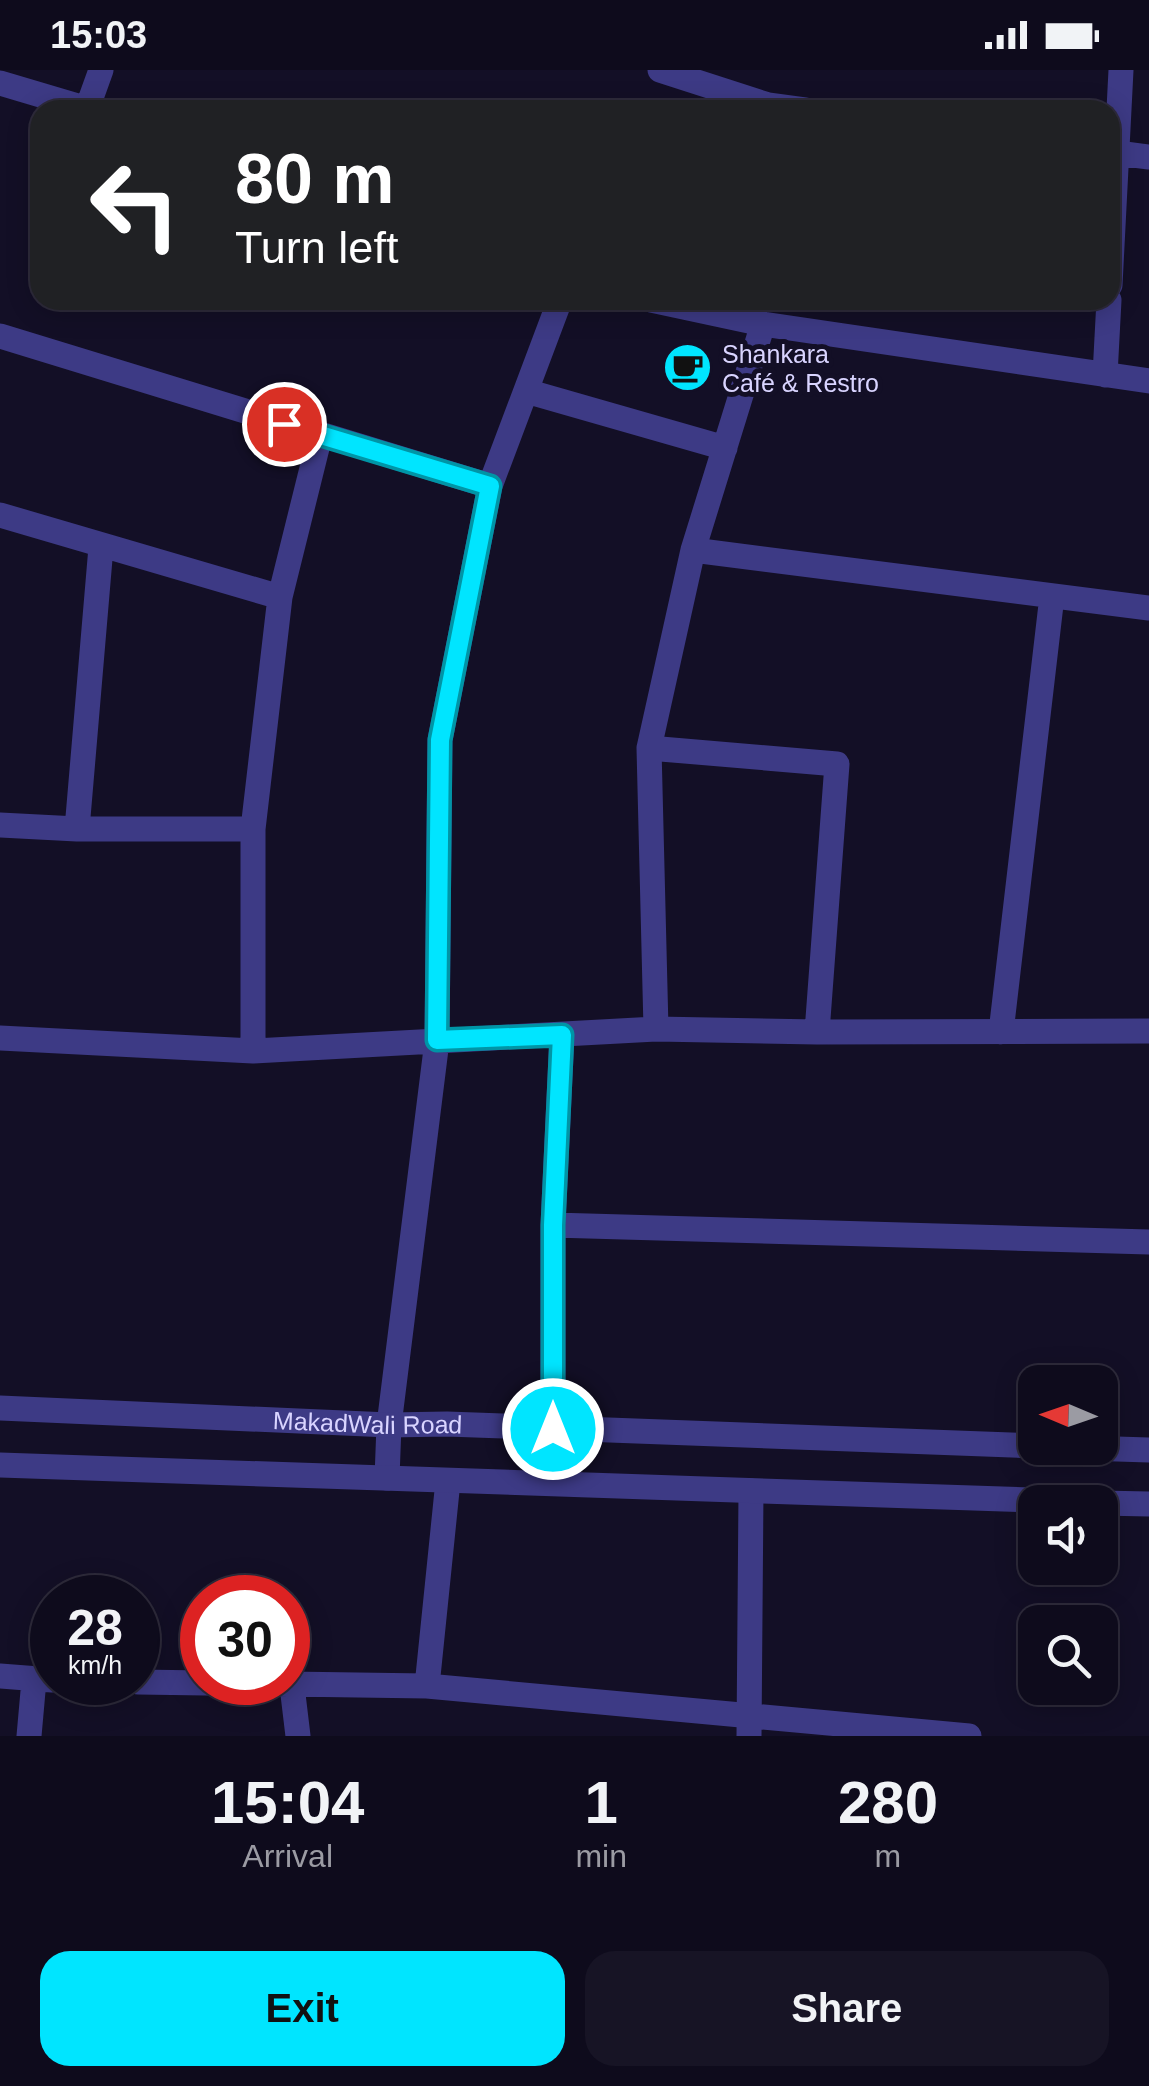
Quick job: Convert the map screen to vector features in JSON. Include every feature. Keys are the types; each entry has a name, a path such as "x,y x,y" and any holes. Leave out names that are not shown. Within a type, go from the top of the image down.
{"street":[{"path":"92,100 100,70"},
{"path":"660,70 753,100"},
{"path":"1118,100 1121,70"},
{"path":"0,82 59,100"},
{"path":"1120,154 1149,158"},
{"path":"387,1478 389,1425 437,1040 440,740 490,486 556,310"},
{"path":"698,310 763,324 1149,381"},
{"path":"1105,375 1108,310"},
{"path":"656,1029 649,748 693,550 763,324"},
{"path":"0,336 490,486"},
{"path":"526,391 724,448"},
{"path":"252,1051 252,829 280,597 320,436"},
{"path":"0,515 280,597"},
{"path":"77,828 101,547"},
{"path":"693,550 1149,608"},
{"path":"1001,1032 1052,596"},
{"path":"649,748 837,764 817,1032"},
{"path":"0,825 252,829"},
{"path":"0,1038 252,1051 656,1029 1149,1032"},
{"path":"553,1429 553,1225 562,1035"},
{"path":"553,1225 1149,1242"},
{"name":"MakadWali Road","path":"0,1408 1018,1445"},
{"path":"1118,1449 1149,1450"},
{"path":"0,1465 1018,1500"},
{"path":"427,1686 448,1480"},
{"path":"749,1726 751,1491"},
{"path":"1118,1503 1149,1504"},
{"path":"0,1676 30,1679"},
{"path":"310,1686 427,1686 749,1726 966,1736"},
{"path":"30,1736 37,1705"},
{"path":"294,1705 298,1736"}],"place":[{"name":"Shankara Café & Restro","path":"687,368"}],"route":[{"path":"284,424 490,486 440,740 437,1040 562,1035 553,1225 553,1429"}]}
